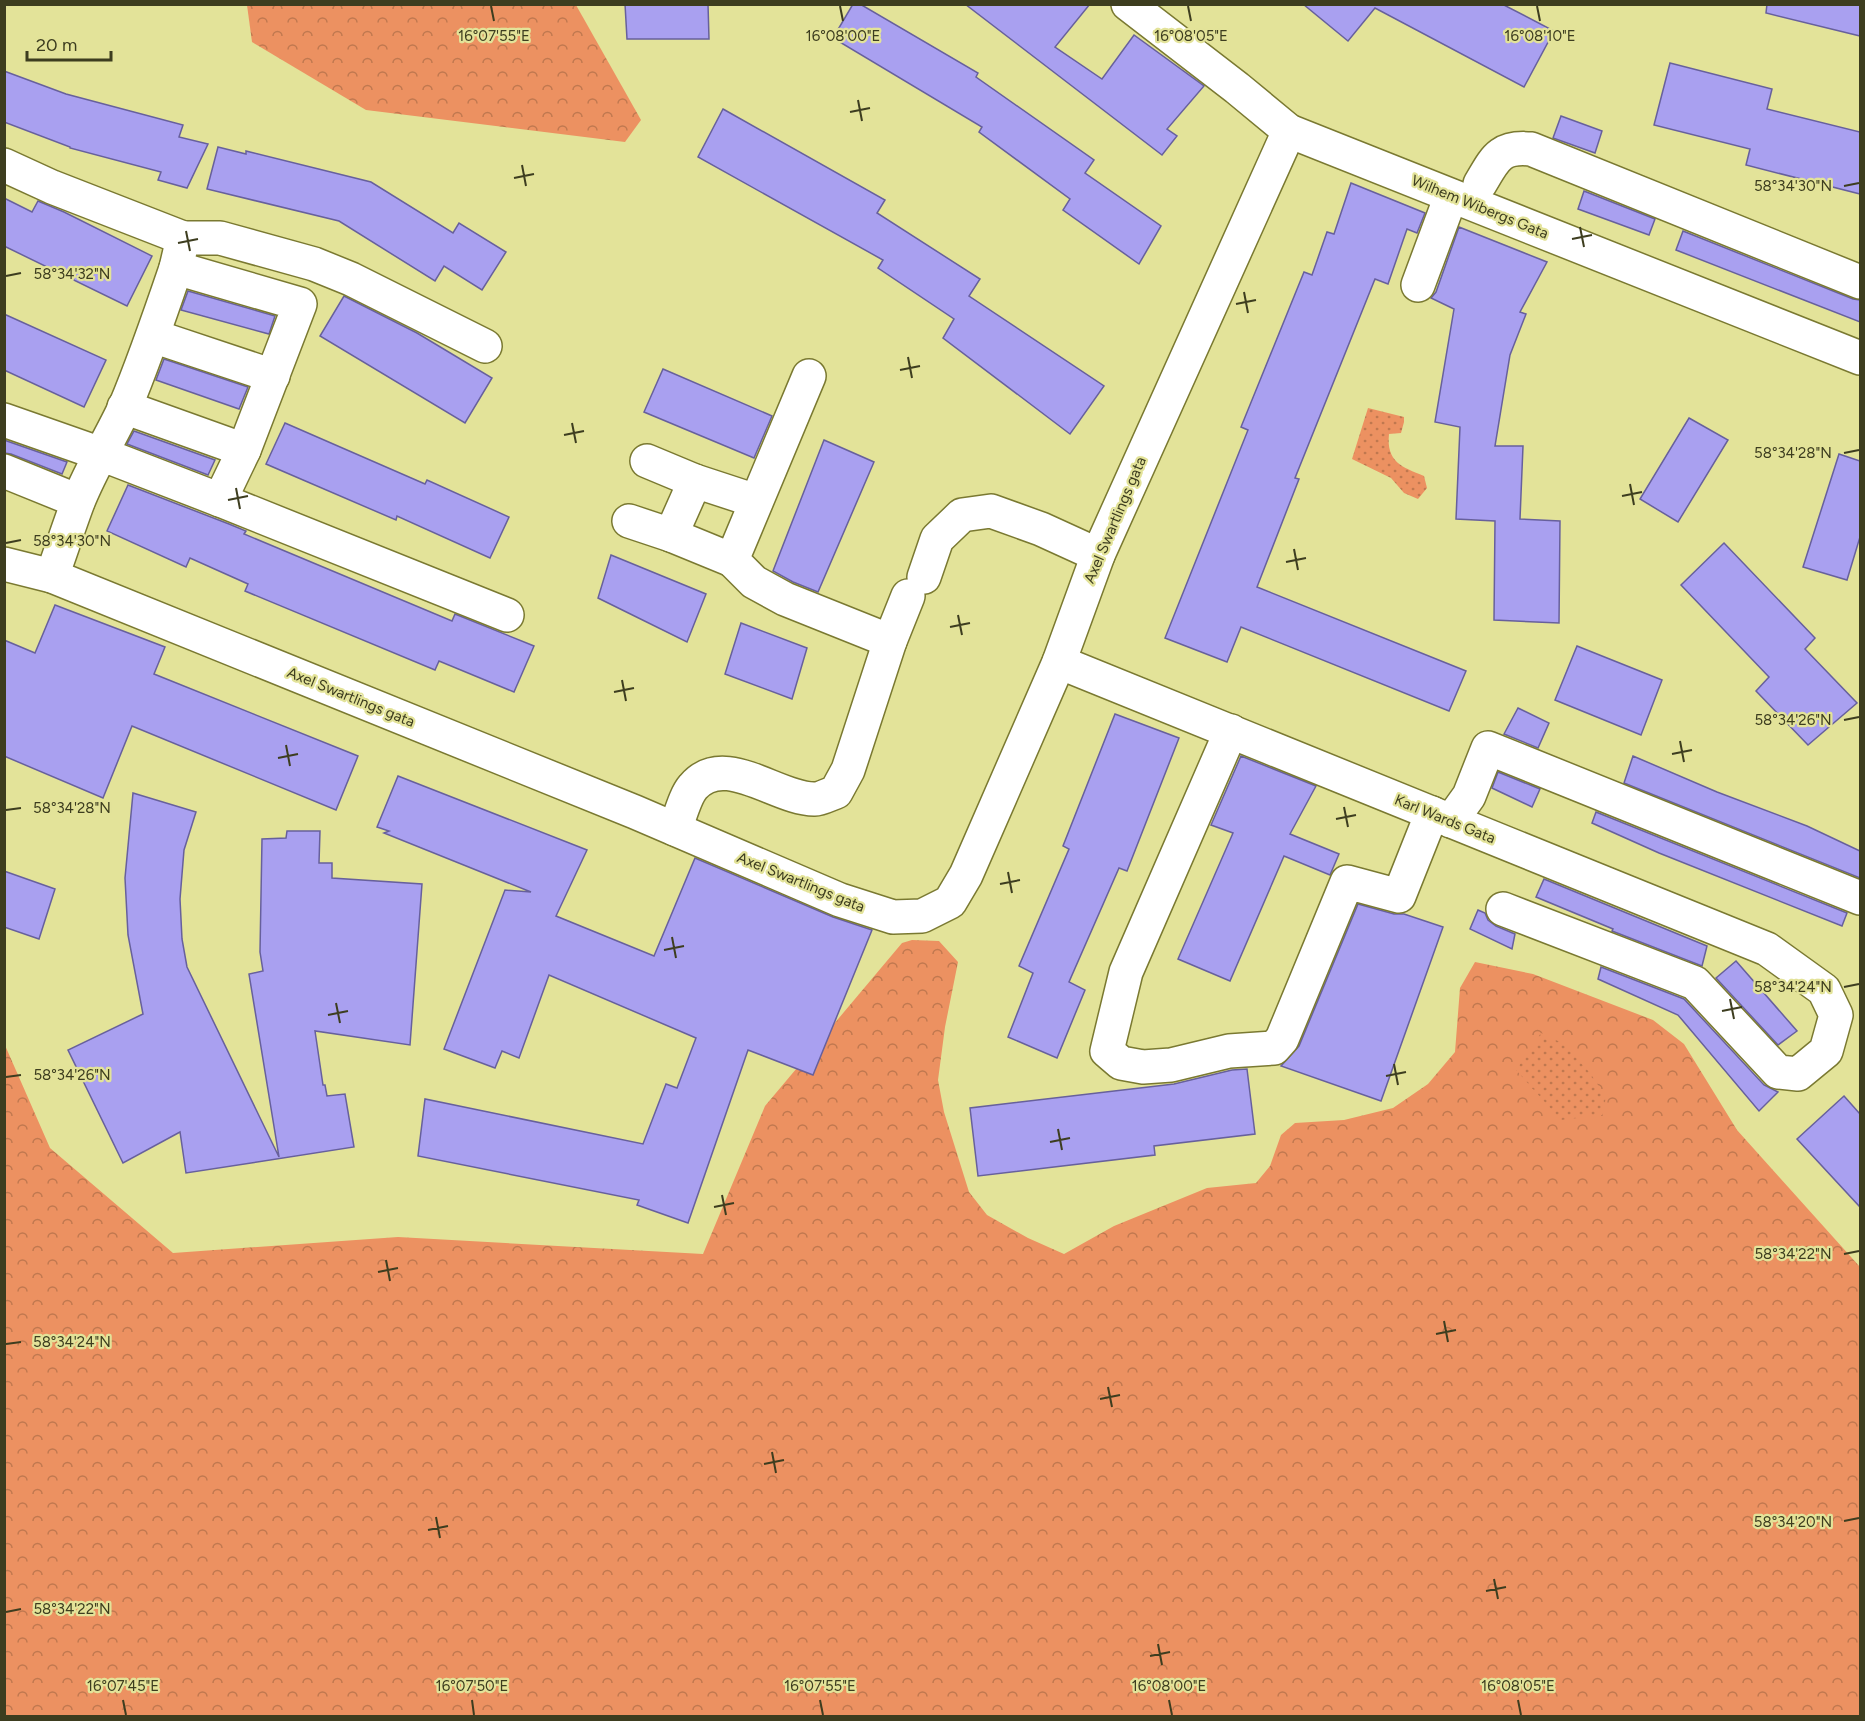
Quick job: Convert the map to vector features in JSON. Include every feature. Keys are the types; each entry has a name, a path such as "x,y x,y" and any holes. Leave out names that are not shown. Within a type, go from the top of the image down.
{"street":[{"name":"Wilhem Wibergs Gata","path":"1128,4 1289,130 1466,190 1860,358"},
{"name":"Axel Swartlings gata","path":"4,564 52,576 675,829 840,900 893,917 922,916 950,902 966,875 1059,662 1098,555 1289,130"},
{"path":"1418,285 1466,190 1497,156 1516,148 1531,149 1860,282"},
{"path":"4,165 52,187 179,253 300,304 244,450 220,500"},
{"path":"179,253 220,238 314,264 351,279 485,346"},
{"path":"52,576 78,501 124,407 153,336 179,253"},
{"path":"153,336 273,376"},
{"path":"732,560 809,376"},
{"path":"124,407 244,450"},
{"path":"4,420 101,454 220,500 507,615"},
{"path":"647,461 756,501"},
{"path":"4,471 78,501"},
{"path":"671,535 695,480"},
{"path":"675,829 692,788 710,775 730,774 751,779 790,795 816,799 836,792 848,770 890,641 937,539 962,515 991,511 1041,529 1098,555"},
{"path":"629,521 732,560 754,582 785,598 890,641"},
{"name":"Karl Wards Gata","path":"1059,662 1767,949 1824,990 1836,1015 1826,1051 1798,1074 1778,1072 1695,983 1503,909"},
{"path":"1231,731 1126,972 1107,1051 1121,1063 1143,1067 1171,1065 1229,1051 1274,1048 1282,1039 1347,882 1399,896 1441,817 1469,796 1488,748 1860,898"}],"green space":[{"path":"247,5 576,5 641,120 625,142 366,110 252,42"},
{"path":"1368,408 1404,417 1401,433 1389,434 1390,451 1402,466 1424,476 1427,488 1418,499 1404,493 1391,478 1352,459"},
{"path":"912,940 939,941 958,962 945,1027 938,1080 944,1112 969,1192 987,1215 1028,1238 1064,1254 1114,1226 1207,1188 1256,1183 1270,1166 1281,1135 1295,1123 1344,1120 1393,1108 1428,1084 1455,1052 1460,988 1475,962 1533,974 1653,1020 1684,1044 1737,1130 1860,1267 1860,1716 5,1716 4,1043 50,1148 173,1253 398,1237 703,1254 765,1106 902,943"},
{"path":"1541,1033 1560,1042 1590,1073 1606,1097 1602,1115 1561,1120 1516,1070"}],"building":[{"path":"625,4 708,4 709,39 627,39"},
{"path":"853,4 860,4 978,73 976,77 1094,160 1085,173 1161,226 1139,264 1063,210 1070,199 979,132 982,127 833,38"},
{"path":"965,4 1090,4 1055,47 1102,79 1134,35 1204,86 1167,129 1177,136 1162,155"},
{"path":"1303,4 1502,4 1554,31 1524,87 1375,8 1348,41"},
{"path":"1767,4 1860,4 1860,36 1766,13"},
{"path":"1670,63 1772,89 1767,109 1860,132 1860,194 1746,165 1750,149 1654,125"},
{"path":"4,71 66,94 183,125 179,137 208,144 187,188 158,180 161,172 70,148 4,122"},
{"path":"723,109 885,200 877,213 980,279 969,296 1104,386 1070,434 943,338 954,319 878,268 883,260 698,157"},
{"path":"1561,116 1602,131 1595,153 1553,138"},
{"path":"218,147 246,154 246,151 371,182 453,233 459,223 506,252 482,290 444,266 435,281 339,221 207,189"},
{"path":"1351,183 1425,213 1417,233 1407,229 1388,284 1375,279 1295,478 1299,479 1257,587 1466,671 1449,711 1241,627 1227,662 1165,638 1248,430 1241,427 1304,272 1312,275 1327,232 1334,234"},
{"path":"1584,191 1655,219 1649,235 1578,209"},
{"path":"4,198 32,212 38,201 152,256 127,306 4,246"},
{"path":"1459,227 1547,262 1520,312 1526,314 1510,355 1495,446 1523,446 1520,519 1560,521 1559,623 1494,620 1495,521 1456,519 1460,427 1435,422 1454,309 1431,298 1436,292"},
{"path":"1683,231 1860,300 1860,322 1676,250"},
{"path":"188,291 275,316 269,334 181,310"},
{"path":"344,296 417,333 492,378 465,423 320,336"},
{"path":"4,314 106,360 84,407 4,370"},
{"path":"164,359 248,387 239,409 156,380"},
{"path":"663,369 772,416 754,458 644,412"},
{"path":"1689,418 1728,440 1678,522 1640,499"},
{"path":"285,423 425,484 427,480 509,517 490,558 397,516 396,520 266,464"},
{"path":"134,431 215,460 208,475 127,444"},
{"path":"4,440 67,462 62,474 4,453"},
{"path":"824,440 874,462 818,592 773,571"},
{"path":"1839,454 1860,461 1860,537 1847,580 1803,567"},
{"path":"128,485 246,531 244,534 452,621 455,614 534,646 514,692 439,661 435,670 245,591 248,584 190,558 186,567 107,531"},
{"path":"1724,543 1815,638 1805,649 1857,703 1808,745 1756,691 1769,677 1681,585"},
{"path":"611,555 706,594 687,642 598,598"},
{"path":"55,605 165,647 154,674 358,756 336,810 132,726 103,798 4,756 4,640 35,653"},
{"path":"741,623 807,648 792,699 725,674"},
{"path":"1577,646 1662,680 1641,735 1555,700"},
{"path":"1518,708 1549,723 1538,748 1504,734"},
{"path":"1115,714 1179,738 1127,871 1119,868 1069,982 1085,990 1057,1058 1008,1037 1033,973 1019,966 1069,849 1063,846"},
{"path":"1241,756 1316,786 1290,834 1339,854 1330,875 1284,856 1230,981 1178,959 1233,833 1211,825"},
{"path":"1633,756 1717,792 1807,826 1860,851 1860,878 1624,783"},
{"path":"1498,772 1540,789 1532,807 1492,788"},
{"path":"398,776 587,850 556,916 654,956 695,858 833,917 872,930 813,1075 748,1050 688,1223 637,1205 639,1200 418,1156 425,1099 643,1144 666,1084 677,1088 696,1038 549,975 519,1058 502,1051 495,1068 444,1049 505,890 531,892 384,833 389,831 377,827"},
{"path":"133,793 196,812 184,850 180,899 182,939 187,967 279,1157 249,974 263,971 260,952 262,839 286,838 287,831 320,831 319,863 332,863 332,878 422,884 410,1045 315,1031 323,1085 325,1085 327,1096 345,1094 354,1147 186,1173 180,1132 123,1163 68,1050 143,1014 128,935 125,878"},
{"path":"1596,812 1847,913 1842,926 1659,853 1592,823"},
{"path":"4,871 55,889 39,939 4,927"},
{"path":"1544,879 1707,946 1702,966 1612,931 1613,929 1536,897"},
{"path":"1358,904 1394,914 1404,914 1443,927 1381,1101 1281,1066 1299,1046"},
{"path":"1478,910 1485,913 1488,920 1496,926 1515,934 1512,949 1470,929"},
{"path":"1736,961 1797,1031 1778,1045 1716,978"},
{"path":"1601,967 1684,999 1764,1085 1778,1092 1759,1111 1678,1015 1598,979"},
{"path":"1247,1069 1255,1134 1154,1146 1155,1155 978,1176 970,1108 1174,1084 1232,1070"},
{"path":"1844,1096 1860,1114 1860,1207 1797,1139"}]}
